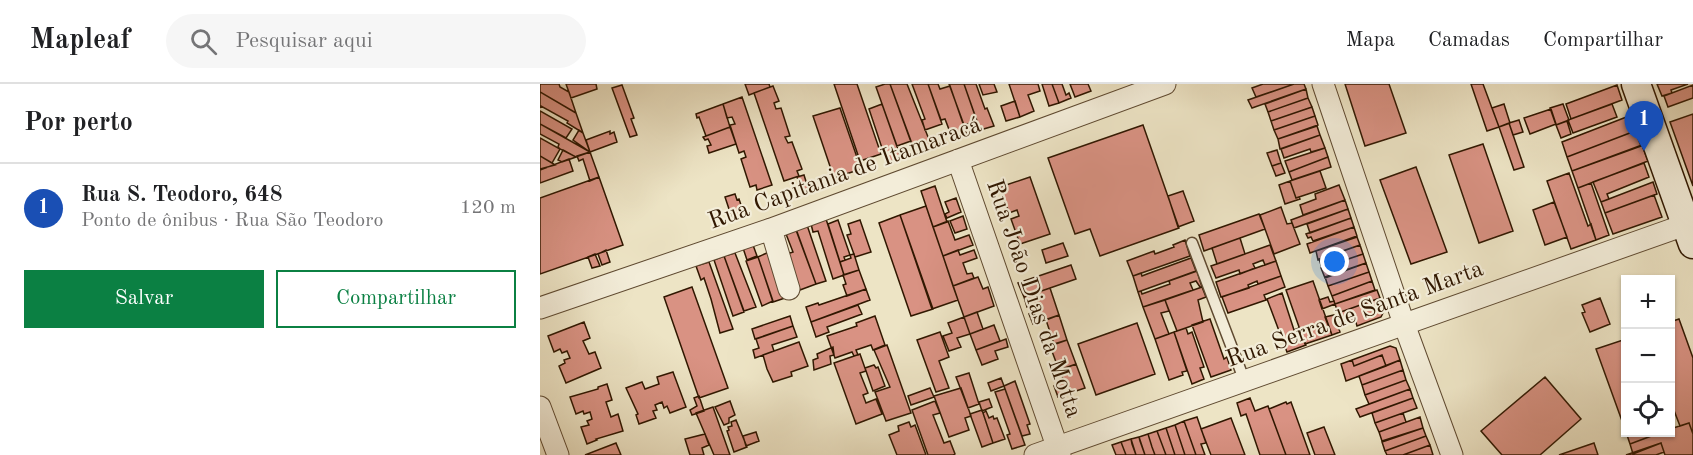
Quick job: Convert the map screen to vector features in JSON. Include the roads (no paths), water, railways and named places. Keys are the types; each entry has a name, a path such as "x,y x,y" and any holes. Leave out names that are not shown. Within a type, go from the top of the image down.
{"main road":[{"path":"1636,84 1691,230"}],"street":[{"path":"1323,84 1404,324 1452,455"},
{"name":"Rua Capitania de Itamaracá","path":"540,308 771,230 1152,86"},
{"name":"Rua João Dias da Motta","path":"958,160 1059,451"},
{"path":"771,230 789,289"},
{"name":"Rua Serra de Santa Marta","path":"1035,455 1059,451 1404,324 1691,230"},
{"path":"540,407 558,455"}],"lane":[{"path":"1192,243 1245,382"}],"place":[{"name":"Rua S. Teodoro, 648","path":"1644,151"}]}
